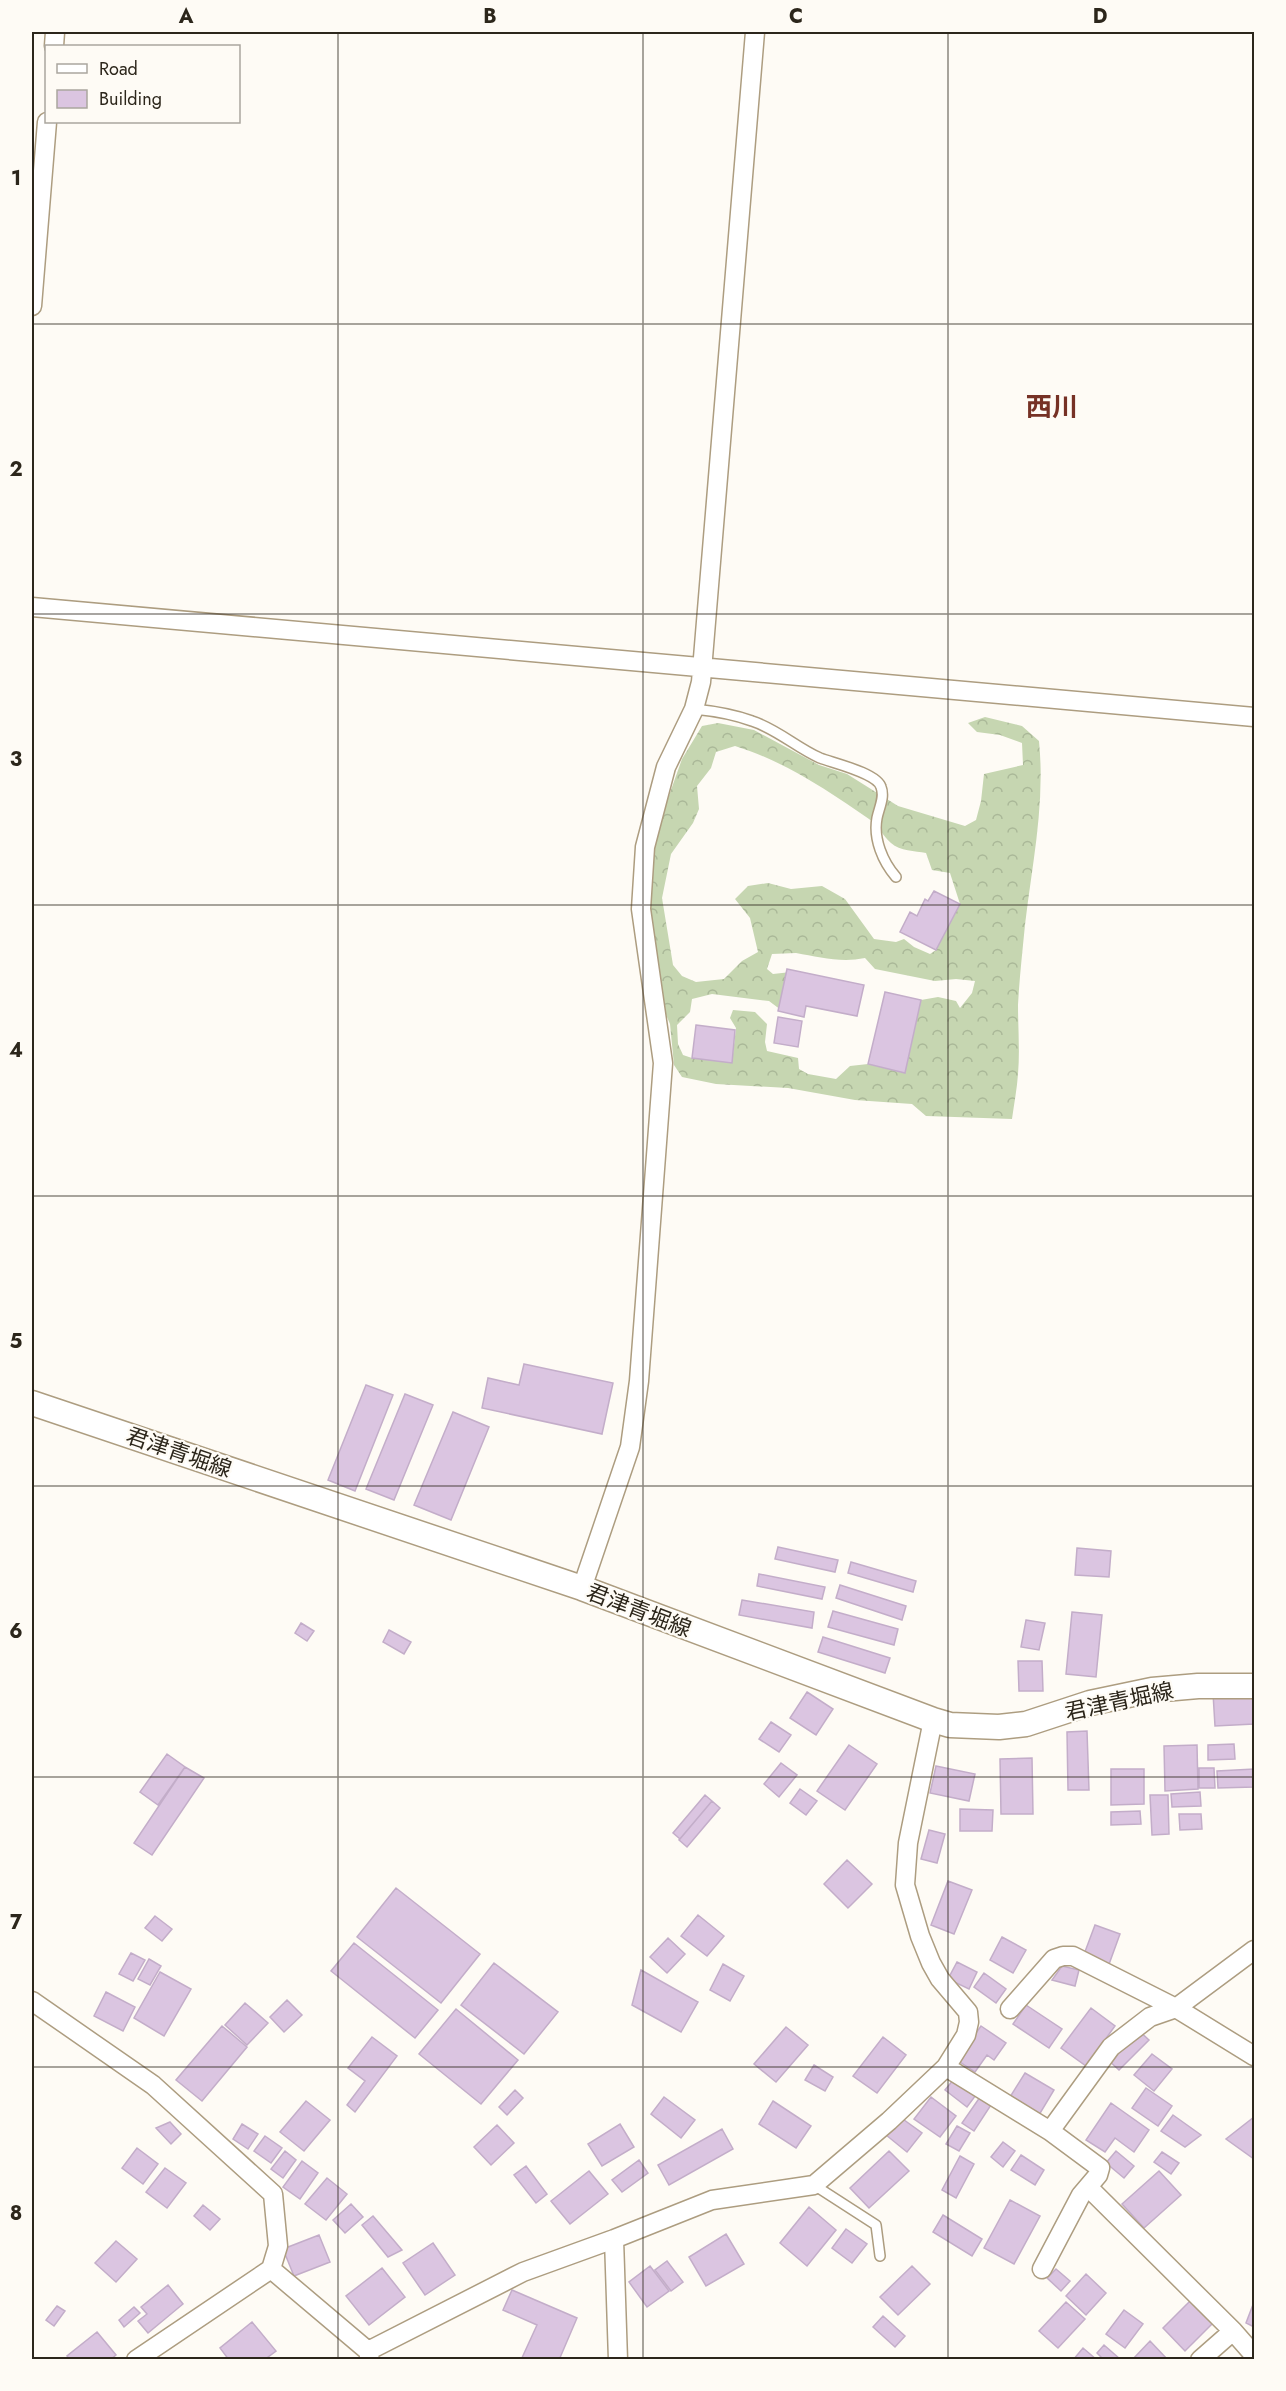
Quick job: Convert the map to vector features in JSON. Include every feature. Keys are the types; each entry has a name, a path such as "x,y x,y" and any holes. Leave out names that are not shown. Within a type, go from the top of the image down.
{"main road":[{"name":"君津青堀線","path":"32,1403 582,1588 950,1725 999,1727 1026,1724 1090,1703 1152,1690 1198,1686 1254,1686"}],"street":[{"path":"582,1588 630,1447 639,1381 663,1063 641,909 645,847 666,767 694,709 704,666 755,32"},
{"path":"32,306 47,123"},
{"path":"32,607 1254,717"},
{"path":"271,2269 369,2355 523,2272 614,2239 711,2199 814,2185 889,2121 946,2067 966,2036 969,2022 968,2012 940,1979 931,1963 920,1936 905,1885 908,1843 933,1720"},
{"path":"1050,2131 1111,2047 1150,2017 1176,2008 1254,1950"},
{"path":"1010,2009 1054,1959 1073,1956 1176,2008 1254,2056"},
{"path":"32,2001 153,2085 273,2194 278,2246 271,2269 136,2360"},
{"path":"946,2067 1050,2131 1096,2162 1100,2168 1098,2175 1081,2195 1041,2269"},
{"path":"1088,2187 1233,2331 1254,2355"},
{"path":"614,2239 618,2360"},
{"path":"1200,2360 1233,2331"}],"lane":[{"path":"694,709 719,712 754,721 819,758 849,767 878,781 882,787 882,803 877,818 876,834 888,868 896,877"},
{"path":"814,2185 876,2225 880,2256"}],"green space":[{"path":"985,717 1022,726 1039,741 1041,767 1039,819 1020,975 1019,1065 1012,1119 926,1116 912,1104 855,1100 788,1088 716,1084 682,1077 674,1065 670,1024 661,1003 645,904 654,845 666,804 682,759 702,726 718,723 754,730 819,765 847,774 898,806 965,826 976,820 984,774 1023,765 1022,743 1000,735 977,732 968,723","holes":["735,746 753,752 805,777 869,819 895,846 926,853 932,870 950,873 960,904 936,950 930,954 914,947 904,939 896,942 874,939 845,899 822,886 791,889 768,883 748,886 735,899 750,918 758,952 742,961 724,979 696,982 682,976 673,965 662,898 671,854 693,823 699,809 697,786 711,768 716,752","796,953 839,960 865,958 875,969 935,981 956,979 975,981 972,993 960,1008 956,1001 938,997 921,1000 904,1073 868,1064 850,1066 836,1079 808,1074 799,1069 798,1058 767,1051 765,1042 767,1024 755,1012 733,1010 730,1018 736,1028 732,1062 683,1055 678,1044 677,1025 690,1012 692,999 712,994 769,1001 781,1010 809,979 800,971 773,974 767,969 772,954"]}],"building":[{"path":"934,891 960,904 936,950 900,932 910,912 917,916 925,899 928,901"},
{"path":"787,969 864,985 857,1016 806,1006 804,1017 778,1011"},
{"path":"885,992 921,1000 905,1073 868,1064"},
{"path":"778,1017 802,1021 798,1047 774,1043"},
{"path":"696,1025 735,1030 732,1063 692,1058"},
{"path":"524,1364 613,1383 602,1434 482,1408 488,1378 519,1385"},
{"path":"366,1385 393,1395 355,1491 328,1480"},
{"path":"405,1394 433,1405 394,1500 366,1489"},
{"path":"453,1412 489,1427 451,1520 414,1505"},
{"path":"778,1547 838,1560 835,1572 775,1559"},
{"path":"1077,1548 1111,1551 1109,1577 1075,1575"},
{"path":"851,1562 916,1581 913,1592 848,1573"},
{"path":"759,1574 825,1587 822,1599 757,1586"},
{"path":"840,1585 906,1606 902,1620 836,1598"},
{"path":"742,1600 814,1612 812,1628 739,1615"},
{"path":"833,1611 898,1629 894,1645 828,1627"},
{"path":"1072,1612 1102,1615 1096,1677 1066,1674"},
{"path":"1026,1620 1045,1623 1039,1650 1021,1647"},
{"path":"301,1623 314,1631 307,1641 295,1633"},
{"path":"389,1630 411,1642 404,1654 383,1642"},
{"path":"823,1637 890,1658 885,1673 818,1652"},
{"path":"1018,1661 1042,1661 1043,1691 1019,1691"},
{"path":"807,1692 833,1709 816,1735 790,1718"},
{"path":"1254,1692 1254,1724 1215,1726 1213,1693"},
{"path":"771,1722 791,1735 779,1752 759,1739"},
{"path":"1087,1731 1089,1790 1068,1790 1067,1732"},
{"path":"1234,1744 1235,1759 1208,1760 1208,1745"},
{"path":"849,1745 877,1764 845,1810 817,1791"},
{"path":"1197,1745 1198,1789 1165,1791 1164,1746"},
{"path":"167,1754 185,1767 158,1805 140,1792"},
{"path":"1032,1758 1033,1814 1001,1814 1000,1759"},
{"path":"781,1763 797,1775 779,1797 764,1784"},
{"path":"936,1766 975,1774 969,1801 930,1793"},
{"path":"185,1767 204,1778 152,1855 134,1843"},
{"path":"1199,1768 1214,1768 1215,1788 1199,1788"},
{"path":"1111,1769 1144,1769 1144,1804 1111,1805"},
{"path":"1254,1769 1254,1787 1218,1788 1217,1771"},
{"path":"800,1789 817,1801 806,1815 790,1803"},
{"path":"1200,1792 1201,1806 1172,1807 1171,1794"},
{"path":"705,1795 712,1801 680,1839 673,1833"},
{"path":"1150,1795 1168,1795 1169,1834 1152,1835"},
{"path":"712,1801 720,1808 687,1847 679,1840"},
{"path":"960,1809 993,1810 992,1831 960,1831"},
{"path":"1140,1811 1141,1824 1111,1825 1111,1812"},
{"path":"1179,1814 1201,1814 1202,1829 1180,1830"},
{"path":"929,1830 945,1834 937,1863 921,1859"},
{"path":"847,1860 872,1884 848,1908 824,1884"},
{"path":"948,1881 972,1890 954,1934 931,1925"},
{"path":"396,1888 480,1954 441,2003 357,1937"},
{"path":"698,1915 724,1936 707,1956 681,1936"},
{"path":"155,1916 172,1929 162,1941 145,1928"},
{"path":"1095,1925 1120,1934 1108,1967 1083,1957"},
{"path":"1002,1937 1026,1950 1013,1973 990,1960"},
{"path":"668,1938 685,1954 667,1973 650,1957"},
{"path":"354,1943 438,2010 415,2038 331,1971"},
{"path":"131,1953 145,1960 133,1981 119,1974"},
{"path":"149,1959 161,1966 150,1985 138,1979"},
{"path":"957,1962 977,1972 969,1989 948,1979"},
{"path":"494,1963 558,2012 524,2054 461,2005"},
{"path":"723,1964 744,1976 730,2001 710,1990"},
{"path":"1062,1966 1079,1970 1075,1986 1052,1980"},
{"path":"641,1970 698,2002 681,2032 632,2005"},
{"path":"160,1972 191,1989 164,2036 134,2018"},
{"path":"984,1973 1006,1989 996,2003 974,1987"},
{"path":"106,1992 135,2007 123,2031 94,2016"},
{"path":"287,2000 302,2015 284,2032 270,2017"},
{"path":"245,2003 268,2023 247,2045 225,2025"},
{"path":"1026,2005 1062,2029 1049,2048 1013,2024"},
{"path":"1091,2008 1115,2026 1086,2066 1061,2048"},
{"path":"456,2009 518,2060 481,2104 419,2054"},
{"path":"222,2026 247,2047 202,2101 176,2080"},
{"path":"981,2026 1006,2043 994,2060 987,2055 975,2072 957,2060"},
{"path":"786,2027 808,2045 776,2082 754,2064"},
{"path":"1136,2028 1149,2040 1119,2070 1107,2059"},
{"path":"372,2037 397,2056 355,2112 347,2105 365,2081 348,2068"},
{"path":"883,2037 906,2055 877,2093 853,2076"},
{"path":"1152,2054 1172,2069 1154,2091 1134,2075"},
{"path":"814,2065 833,2077 825,2091 805,2080"},
{"path":"1025,2073 1054,2090 1039,2115 1010,2097"},
{"path":"954,2079 976,2095 967,2107 945,2090"},
{"path":"1146,2088 1172,2106 1158,2126 1132,2108"},
{"path":"515,2090 523,2098 507,2115 499,2107"},
{"path":"664,2097 695,2120 681,2138 651,2114"},
{"path":"931,2097 956,2116 940,2137 914,2119"},
{"path":"980,2097 991,2105 974,2131 962,2123"},
{"path":"306,2101 330,2120 304,2151 280,2132"},
{"path":"773,2101 811,2126 796,2148 759,2124"},
{"path":"1111,2103 1149,2130 1134,2152 1115,2138 1105,2152 1086,2140"},
{"path":"1173,2115 1201,2135 1185,2147 1161,2131"},
{"path":"900,2117 922,2133 907,2152 886,2135"},
{"path":"1254,2117 1254,2159 1226,2139"},
{"path":"170,2122 181,2134 171,2144 156,2128"},
{"path":"242,2124 258,2134 248,2149 233,2139"},
{"path":"620,2124 634,2147 602,2166 588,2144"},
{"path":"497,2125 514,2143 491,2165 474,2147"},
{"path":"957,2126 970,2133 959,2151 946,2144"},
{"path":"722,2129 733,2149 669,2185 658,2165"},
{"path":"265,2136 282,2148 271,2163 254,2151"},
{"path":"1003,2142 1015,2151 1003,2167 991,2157"},
{"path":"137,2148 158,2164 143,2184 122,2168"},
{"path":"285,2151 296,2160 283,2178 271,2169"},
{"path":"889,2151 909,2171 869,2208 850,2188"},
{"path":"1116,2151 1134,2166 1124,2178 1106,2163"},
{"path":"1162,2152 1179,2163 1171,2174 1154,2162"},
{"path":"1021,2155 1044,2170 1035,2185 1011,2170"},
{"path":"960,2156 974,2164 956,2198 942,2190"},
{"path":"639,2160 648,2173 622,2192 612,2180"},
{"path":"302,2161 318,2173 300,2199 283,2187"},
{"path":"526,2166 547,2194 536,2203 514,2175"},
{"path":"165,2168 186,2183 167,2208 146,2192"},
{"path":"589,2171 608,2194 570,2224 551,2201"},
{"path":"1159,2171 1181,2195 1144,2228 1122,2204"},
{"path":"327,2178 347,2194 326,2220 305,2204"},
{"path":"1010,2200 1040,2216 1014,2264 984,2248"},
{"path":"351,2204 363,2217 345,2233 333,2220"},
{"path":"203,2205 220,2219 210,2230 194,2216"},
{"path":"809,2207 836,2230 807,2266 780,2243"},
{"path":"943,2215 982,2239 972,2256 933,2232"},
{"path":"373,2216 402,2250 388,2257 362,2225"},
{"path":"846,2229 867,2244 852,2263 832,2248"},
{"path":"726,2234 744,2264 706,2286 689,2257"},
{"path":"319,2235 330,2262 294,2276 283,2249"},
{"path":"116,2241 137,2259 116,2282 95,2263"},
{"path":"433,2243 455,2275 425,2295 403,2263"},
{"path":"667,2261 683,2282 671,2291 655,2270"},
{"path":"650,2266 669,2291 647,2307 629,2282"},
{"path":"912,2266 930,2284 898,2315 880,2297"},
{"path":"382,2268 405,2297 369,2325 346,2296"},
{"path":"1056,2269 1070,2281 1061,2291 1047,2278"},
{"path":"1086,2274 1106,2293 1086,2315 1066,2296"},
{"path":"168,2285 183,2304 148,2333 138,2321 147,2314 141,2307"},
{"path":"512,2290 577,2318 559,2360 521,2360 537,2325 503,2310"},
{"path":"1192,2299 1214,2322 1185,2351 1163,2328"},
{"path":"1066,2302 1085,2319 1058,2348 1039,2331"},
{"path":"1254,2302 1254,2327 1246,2323"},
{"path":"57,2306 65,2311 54,2326 46,2320"},
{"path":"134,2307 140,2313 124,2327 119,2320"},
{"path":"1124,2310 1143,2324 1125,2348 1106,2334"},
{"path":"883,2316 905,2336 895,2347 873,2327"},
{"path":"252,2322 276,2351 264,2360 229,2360 220,2348"},
{"path":"97,2332 116,2355 110,2360 70,2360 67,2356"},
{"path":"1150,2341 1168,2360 1132,2360"},
{"path":"1104,2345 1120,2359 1104,2360 1097,2353"},
{"path":"1083,2348 1097,2360 1073,2360"}],"district":[{"name":"西川","path":"1052,407"}]}
